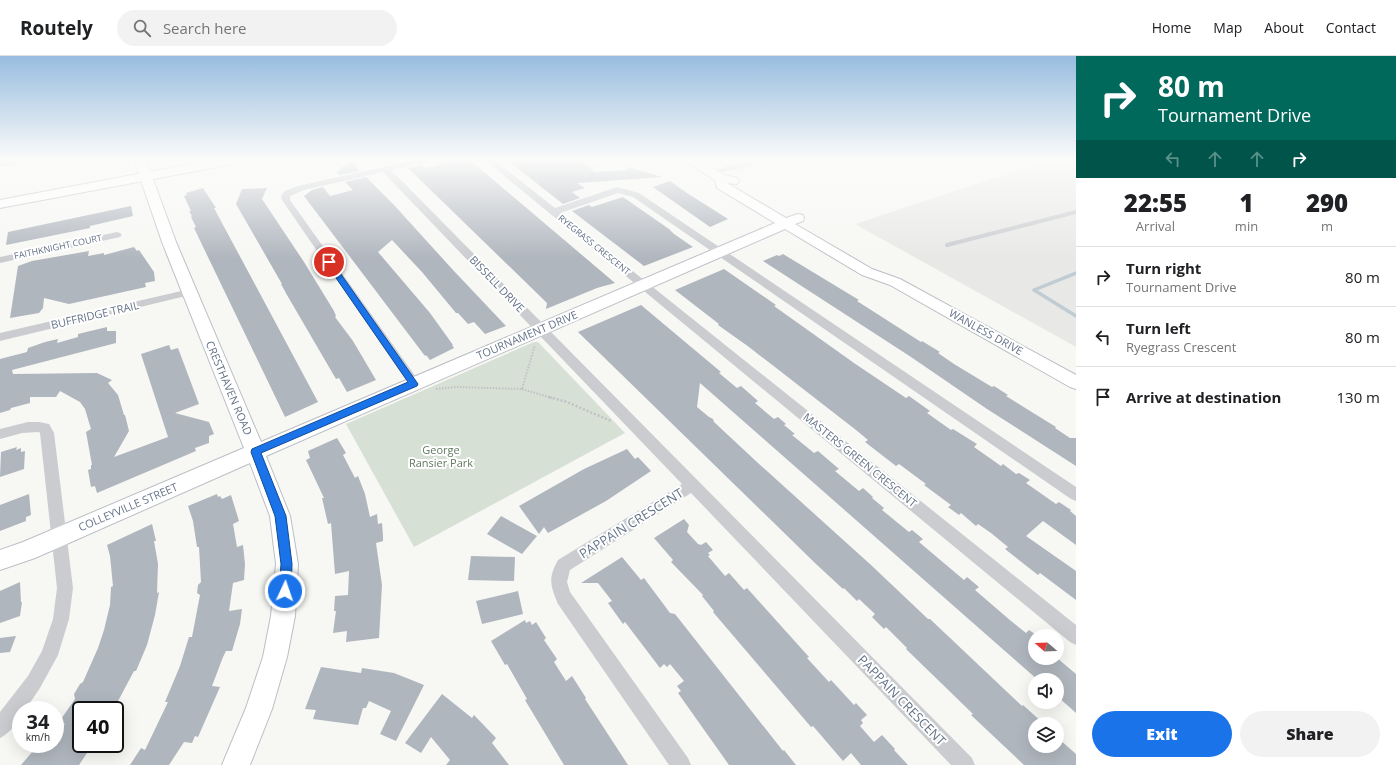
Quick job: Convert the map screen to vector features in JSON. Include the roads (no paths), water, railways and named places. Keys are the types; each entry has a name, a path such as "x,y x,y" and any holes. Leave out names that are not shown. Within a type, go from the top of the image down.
{"main road":[{"path":"0,204 57,193"}],"street":[{"name":"CRESTHAVEN ROAD","path":"152,193 169,242 256,452 280,516 287,564 283,616 275,657 242,764"},
{"path":"288,193 285,196 286,200 414,384"},
{"name":"BISSELL DRIVE","path":"407,193 539,335 692,485"},
{"name":"RYEGRASS CRESCENT","path":"530,193 644,285"},
{"path":"553,212 606,193"},
{"path":"630,193 636,195 1076,495"},
{"name":"WANLESS DRIVE","path":"737,193 792,221 867,272 895,282 1076,383"},
{"name":"TOURNAMENT DRIVE","path":"256,452 414,384 539,335 644,285 792,221"},
{"name":"FAITHKNIGHT COURT","path":"0,260 117,235"},
{"name":"MASTERS GREEN CRESCENT","path":"644,285 1076,636"},
{"name":"BUFFRIDGE TRAIL","path":"0,338 190,292"},
{"path":"0,434 30,426 44,428 48,441 65,588 57,636 49,655 34,682 0,728"},
{"name":"COLLEYVILLE STREET","path":"0,560 59,537 256,452"},
{"name":"PAPPAIN CRESCENT","path":"681,765 564,598 558,585 559,573 564,565 692,485 965,765"}],"lane":[{"path":"947,245 1076,212"}],"waterway":[{"path":"1076,273 1034,290 1076,316"}],"park label":[{"name":"George Ransier Park","path":"441,456"}]}
